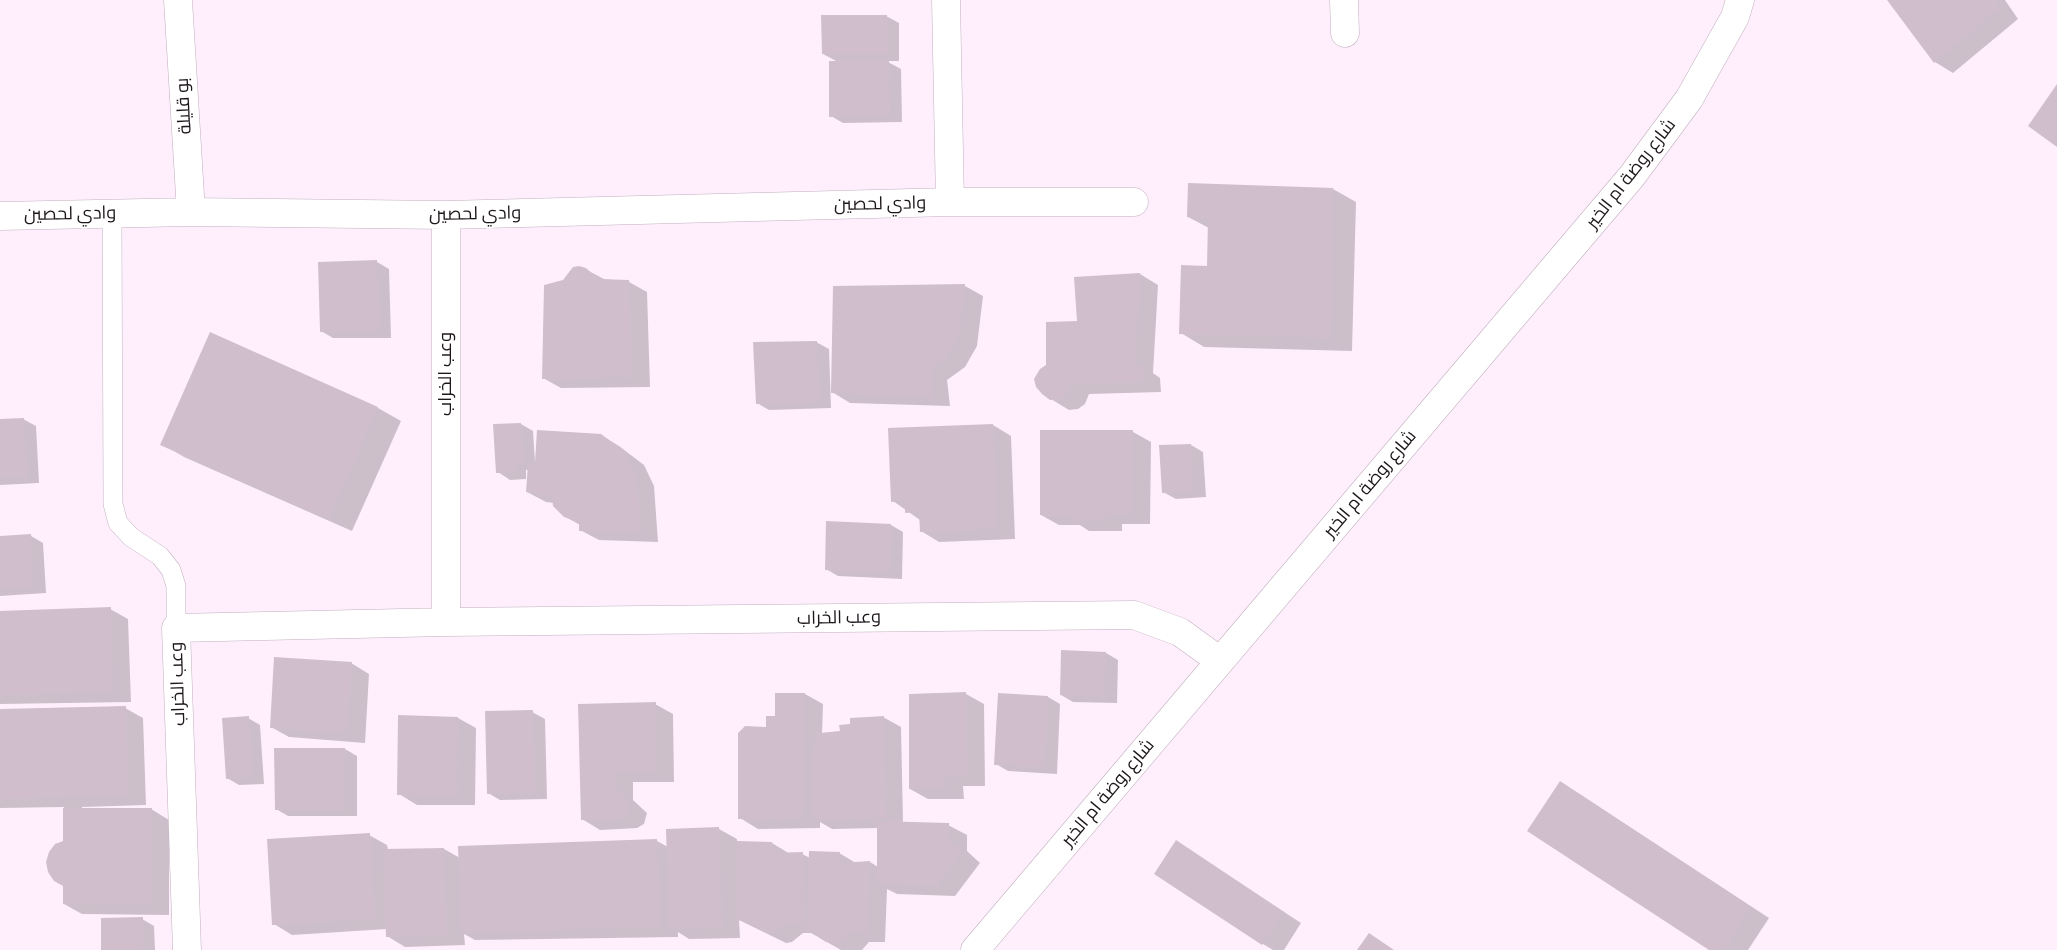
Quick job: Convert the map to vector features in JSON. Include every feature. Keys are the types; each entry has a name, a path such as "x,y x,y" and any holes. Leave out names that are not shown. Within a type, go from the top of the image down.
{"street":[{"name":"بو قليلة","path":"178,0 191,212"},
{"name":"وادي لحصين","path":"946,0 950,202"},
{"path":"1344,0 1345,33"},
{"name":"شارع روضة ام الخير","path":"975,950 1632,176 1689,99 1735,17 1740,0"},
{"name":"وادي لحصين","path":"0,216 191,212 446,215 950,202 1134,202"},
{"name":"وعب الخراب","path":"446,215 446,622"},
{"name":"وعب الخراب","path":"187,950 176,628 446,622 1134,615 1180,632 1220,661"}],"lane":[{"path":"112,214 113,504 118,523 131,537 160,556 171,570 176,586 176,628"}],"building":[{"path":"1887,0 1995,0 2000,8 1934,63"},
{"path":"821,15 887,15 888,54 822,54"},
{"path":"829,61 889,61 890,116 829,117"},
{"path":"2057,84 2057,147 2028,126"},
{"path":"1188,183 1333,188 1330,338 1179,334 1181,265 1207,266 1208,218 1187,217"},
{"path":"377,260 379,331 320,332 318,262"},
{"path":"573,267 586,268 598,279 629,280 632,377 542,379 544,285 563,280"},
{"path":"1140,273 1135,366 1143,366 1143,382 1071,384 1067,394 1060,399 1050,400 1042,394 1036,387 1034,379 1040,369 1046,365 1046,322 1077,321 1074,277"},
{"path":"965,284 959,336 946,357 930,370 933,397 831,393 833,286"},
{"path":"210,332 378,407 329,519 160,445"},
{"path":"817,341 819,402 756,404 753,342"},
{"path":"24,418 27,477 0,478 0,419"},
{"path":"521,423 523,463 514,464 515,473 496,473 493,424"},
{"path":"993,424 997,529 920,532 919,512 905,513 905,501 891,502 888,428"},
{"path":"537,430 601,434 626,453 636,475 641,533 579,531 579,522 564,517 553,506 552,496 526,492 528,463 535,462"},
{"path":"1040,430 1133,430 1132,514 1104,514 1105,521 1070,521 1070,516 1040,515"},
{"path":"1191,444 1194,491 1162,493 1159,445"},
{"path":"826,521 891,524 890,573 825,570"},
{"path":"31,534 34,587 0,589 0,536"},
{"path":"111,607 113,692 0,695 0,611"},
{"path":"1061,650 1106,652 1105,697 1060,695"},
{"path":"274,657 352,662 347,733 270,728"},
{"path":"966,692 967,776 945,777 946,789 909,789 909,694"},
{"path":"775,693 805,693 802,818 738,819 738,733 745,726 766,727 766,716 775,716"},
{"path":"998,693 1048,696 1045,767 994,765"},
{"path":"656,702 656,772 616,772 615,788 627,797 629,801 629,809 626,814 619,819 581,820 578,704"},
{"path":"126,706 128,795 0,799 0,709"},
{"path":"533,710 535,793 487,794 485,711"},
{"path":"398,715 458,717 457,796 397,795"},
{"path":"249,716 252,777 226,779 222,718"},
{"path":"884,716 886,818 812,819 814,740 820,733 840,731 839,725 850,724 850,718"},
{"path":"274,748 345,748 345,810 275,810"},
{"path":"1560,781 1751,907 1724,950 1709,950 1527,831"},
{"path":"63,808 152,808 152,905 63,904 63,886 54,881 48,872 46,862 49,852 55,844 63,841"},
{"path":"877,821 949,823 949,840 962,851 937,886 877,884"},
{"path":"719,827 722,928 669,929 666,829"},
{"path":"370,833 375,919 272,925 267,839"},
{"path":"657,839 660,927 461,933 458,846"},
{"path":"1176,840 1284,912 1262,945 1154,874"},
{"path":"737,841 772,842 774,853 803,852 804,924 784,923 774,932 767,933 751,922 737,920"},
{"path":"444,848 447,936 386,937 383,849"},
{"path":"809,851 840,852 840,863 870,861 868,933 850,932 844,940 837,943 826,942 820,938 817,932 806,932"},
{"path":"143,917 143,950 101,950 101,918"},
{"path":"1369,933 1394,950 1357,950"}]}
